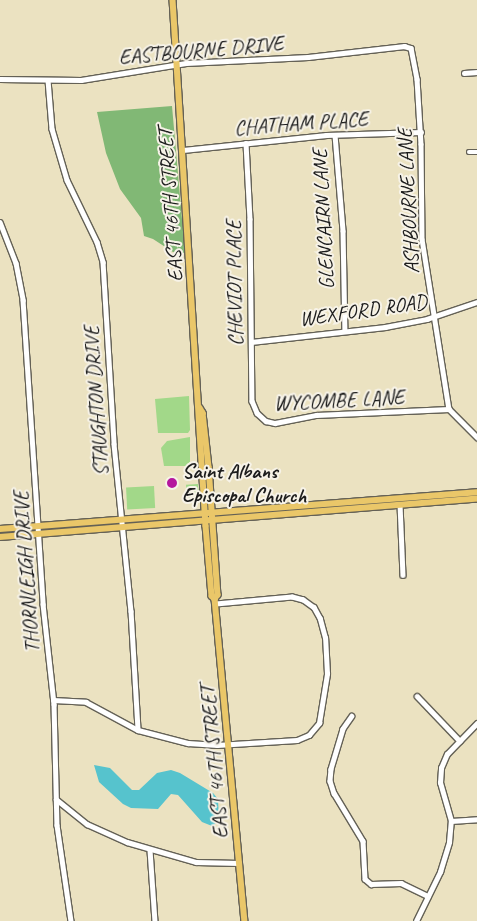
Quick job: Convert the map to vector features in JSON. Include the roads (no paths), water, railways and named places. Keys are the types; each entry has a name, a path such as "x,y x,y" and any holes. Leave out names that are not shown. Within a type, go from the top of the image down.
{"main road":[{"name":"EAST 46TH STREET","path":"173,0 205,512 212,596 216,602"},
{"name":"EAST 46TH STREET","path":"200,408 203,413 213,520 218,596 216,602 245,921"},
{"path":"0,529 477,492"},
{"path":"0,536 477,500"}],"street":[{"name":"EASTBOURNE DRIVE","path":"0,79 81,80 178,65 308,57 404,46"},
{"name":"ASHBOURNE LANE","path":"404,46 411,48 414,58 421,132 422,239 449,409"},
{"path":"464,73 477,72"},
{"name":"STAUGHTON DRIVE","path":"48,80 52,129 67,180 97,242 103,262 120,519 131,611 138,730"},
{"name":"CHATHAM PLACE","path":"183,150 335,135 421,132"},
{"name":"GLENCAIRN LANE","path":"335,135 343,231 345,331"},
{"name":"CHEVIOT PLACE","path":"246,143 253,402 256,412 262,419"},
{"path":"469,152 477,152"},
{"name":"THORNLEIGH DRIVE","path":"0,222 16,262 23,300 44,622 57,754 56,799 58,840 71,921"},
{"name":"WEXFORD ROAD","path":"252,342 382,327 434,317 477,302"},
{"path":"449,409 477,437"},
{"name":"WYCOMBE LANE","path":"262,419 276,424 316,415 449,409"},
{"path":"400,497 403,575"},
{"path":"53,700 75,700 88,703 138,730 182,743 228,744 297,740 312,733 319,723 326,693 327,651 318,614 311,605 301,599 290,597 216,602"},
{"path":"417,696 460,741"},
{"path":"352,716 343,729 331,769 330,780 334,794 363,841 365,879 372,884 401,883 428,896"},
{"path":"416,921 445,857 451,821 441,789 440,771 444,759 477,723"},
{"path":"56,799 79,818 101,831 150,850 200,863 239,863"},
{"path":"451,821 477,819"},
{"path":"150,850 155,921"}],"water":[{"path":"94,765 110,768 132,790 139,790 157,773 171,770 180,773 213,793 218,799 219,821 212,826 202,822 178,795 171,794 158,809 131,808 123,804 99,782"}],"place":[{"name":"Saint Albans Episcopal Church","path":"172,483"}]}
